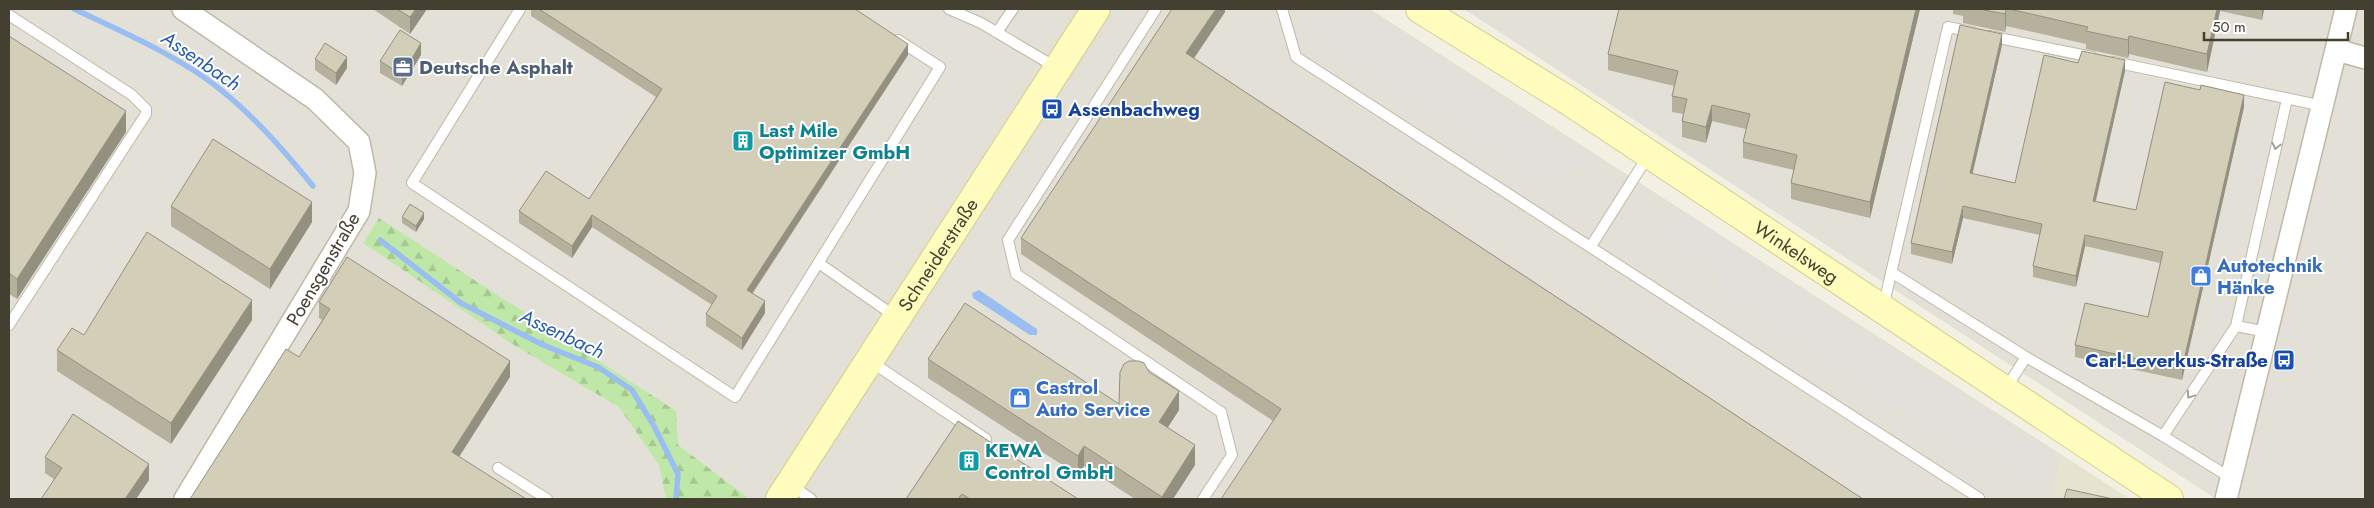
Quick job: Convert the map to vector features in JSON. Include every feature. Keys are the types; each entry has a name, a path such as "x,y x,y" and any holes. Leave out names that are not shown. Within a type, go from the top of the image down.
{"street":[{"name":"Poensgenstraße","path":"183,9 315,99 359,142 365,173 359,211 185,499"},
{"name":"Schneiderstraße","path":"794,494 869,360 1096,9"},
{"name":"Winkelsweg","path":"1420,9 1569,102 2169,499"},
{"path":"2226,499 2346,9"},
{"path":"2337,50 2365,58"}],"lane":[{"path":"520,9 412,183 735,397 820,264 940,67 890,35"},
{"path":"949,9 997,32 1058,68"},
{"path":"997,32 1012,9"},
{"path":"1156,9 1008,240 1016,274 1221,412 1232,455 1203,499"},
{"path":"1282,9 1296,57 1979,498"},
{"path":"9,15 132,96 146,109 146,114 9,326"},
{"path":"1882,310 1948,27 2323,106"},
{"path":"2163,436 2236,326 2287,98"},
{"path":"1591,246 1648,155"},
{"path":"820,264 897,318"},
{"path":"1891,272 2026,357 2163,436 2231,478"},
{"path":"2236,326 2267,332"},
{"path":"2004,391 2026,357"},
{"path":"869,360 986,439"},
{"path":"498,468 547,499"}],"shaded area":[{"path":"9,9 1370,9 2062,455 2052,499 9,499"},
{"path":"1464,9 2365,9 2365,499 2216,499"},
{"path":"1360,11 1582,158 1582,165 1538,179 1311,33 1310,21"},
{"path":"1680,210 2054,458 2037,484 1965,437 1957,448 1717,289 1724,278 1662,237"},
{"path":"2062,455 2130,499 2052,499"}],"green space":[{"path":"379,218 676,411 678,445 747,497 746,499 666,499 659,465 619,407 517,347 363,243"}],"water":[{"path":"979,290 1037,329 1037,335 1030,335 973,298 972,293"}],"building":[{"path":"397,9 416,9 410,17"},
{"name":"Last Mile Optimizer GmbH","path":"539,9 855,9 908,44 747,290 765,301 742,338 706,314 717,296 592,215 572,246 519,211 546,171 589,199 662,89"},
{"path":"1172,9 1216,9 1186,53 1863,499 1221,499 1281,409 1021,238"},
{"path":"1619,9 1916,9 1870,202 1791,183 1797,155 1743,142 1750,114 1712,105 1706,127 1682,121 1687,99 1672,96 1678,71 1608,54"},
{"path":"1979,9 2006,9 2005,14"},
{"path":"2009,9 2217,9 2207,54 2129,36 2128,40 2086,31 2088,27"},
{"path":"1960,25 2002,34 1970,173 2015,183 2044,55 2078,63 2082,51 2125,60 2093,201 2136,210 2165,82 2200,90 2201,85 2244,95 2182,369 2075,345 2085,303 2148,317 2163,252 2085,235 2076,276 2033,266 2042,224 1963,206 1952,252 1911,243"},
{"path":"400,30 421,43 402,75 380,61"},
{"path":"9,36 126,111 17,279 9,273"},
{"path":"325,43 347,57 336,73 315,59"},
{"path":"213,139 312,202 270,269 171,206"},
{"path":"410,204 424,213 416,226 402,217"},
{"path":"147,232 252,300 171,423 57,350 72,328 84,335"},
{"path":"347,257 510,361 452,452 526,499 190,499 286,349 299,357 330,309 319,302"},
{"name":"Castrol Auto Service","path":"965,303 1119,404 1120,372 1124,364 1129,361 1144,363 1149,372 1179,391 1159,422 1195,445 1162,497 1084,446 1078,456 928,359"},
{"path":"73,414 149,464 125,499 41,499 62,468 45,457"},
{"path":"958,421 1078,499 970,499 962,494 958,499 906,499"},
{"path":"2067,489 2113,499 2064,499"}],"waterway":[{"name":"Assenbach","path":"74,9 159,50 208,80 264,130 313,186"},
{"name":"Assenbach","path":"380,240 461,303 543,345 598,367 632,390 654,426 678,474 676,499"}],"place":[{"name":"Deutsche Asphalt","path":"403,67"},
{"name":"Assenbachweg","path":"1052,109"},
{"name":"Last Mile Optimizer GmbH","path":"743,141"},
{"name":"Autotechnik Hänke","path":"2201,276"},
{"name":"Carl-Leverkus-Straße","path":"2284,360"},
{"name":"Castrol Auto Service","path":"1020,398"},
{"name":"KEWA Control GmbH","path":"969,461"}]}
